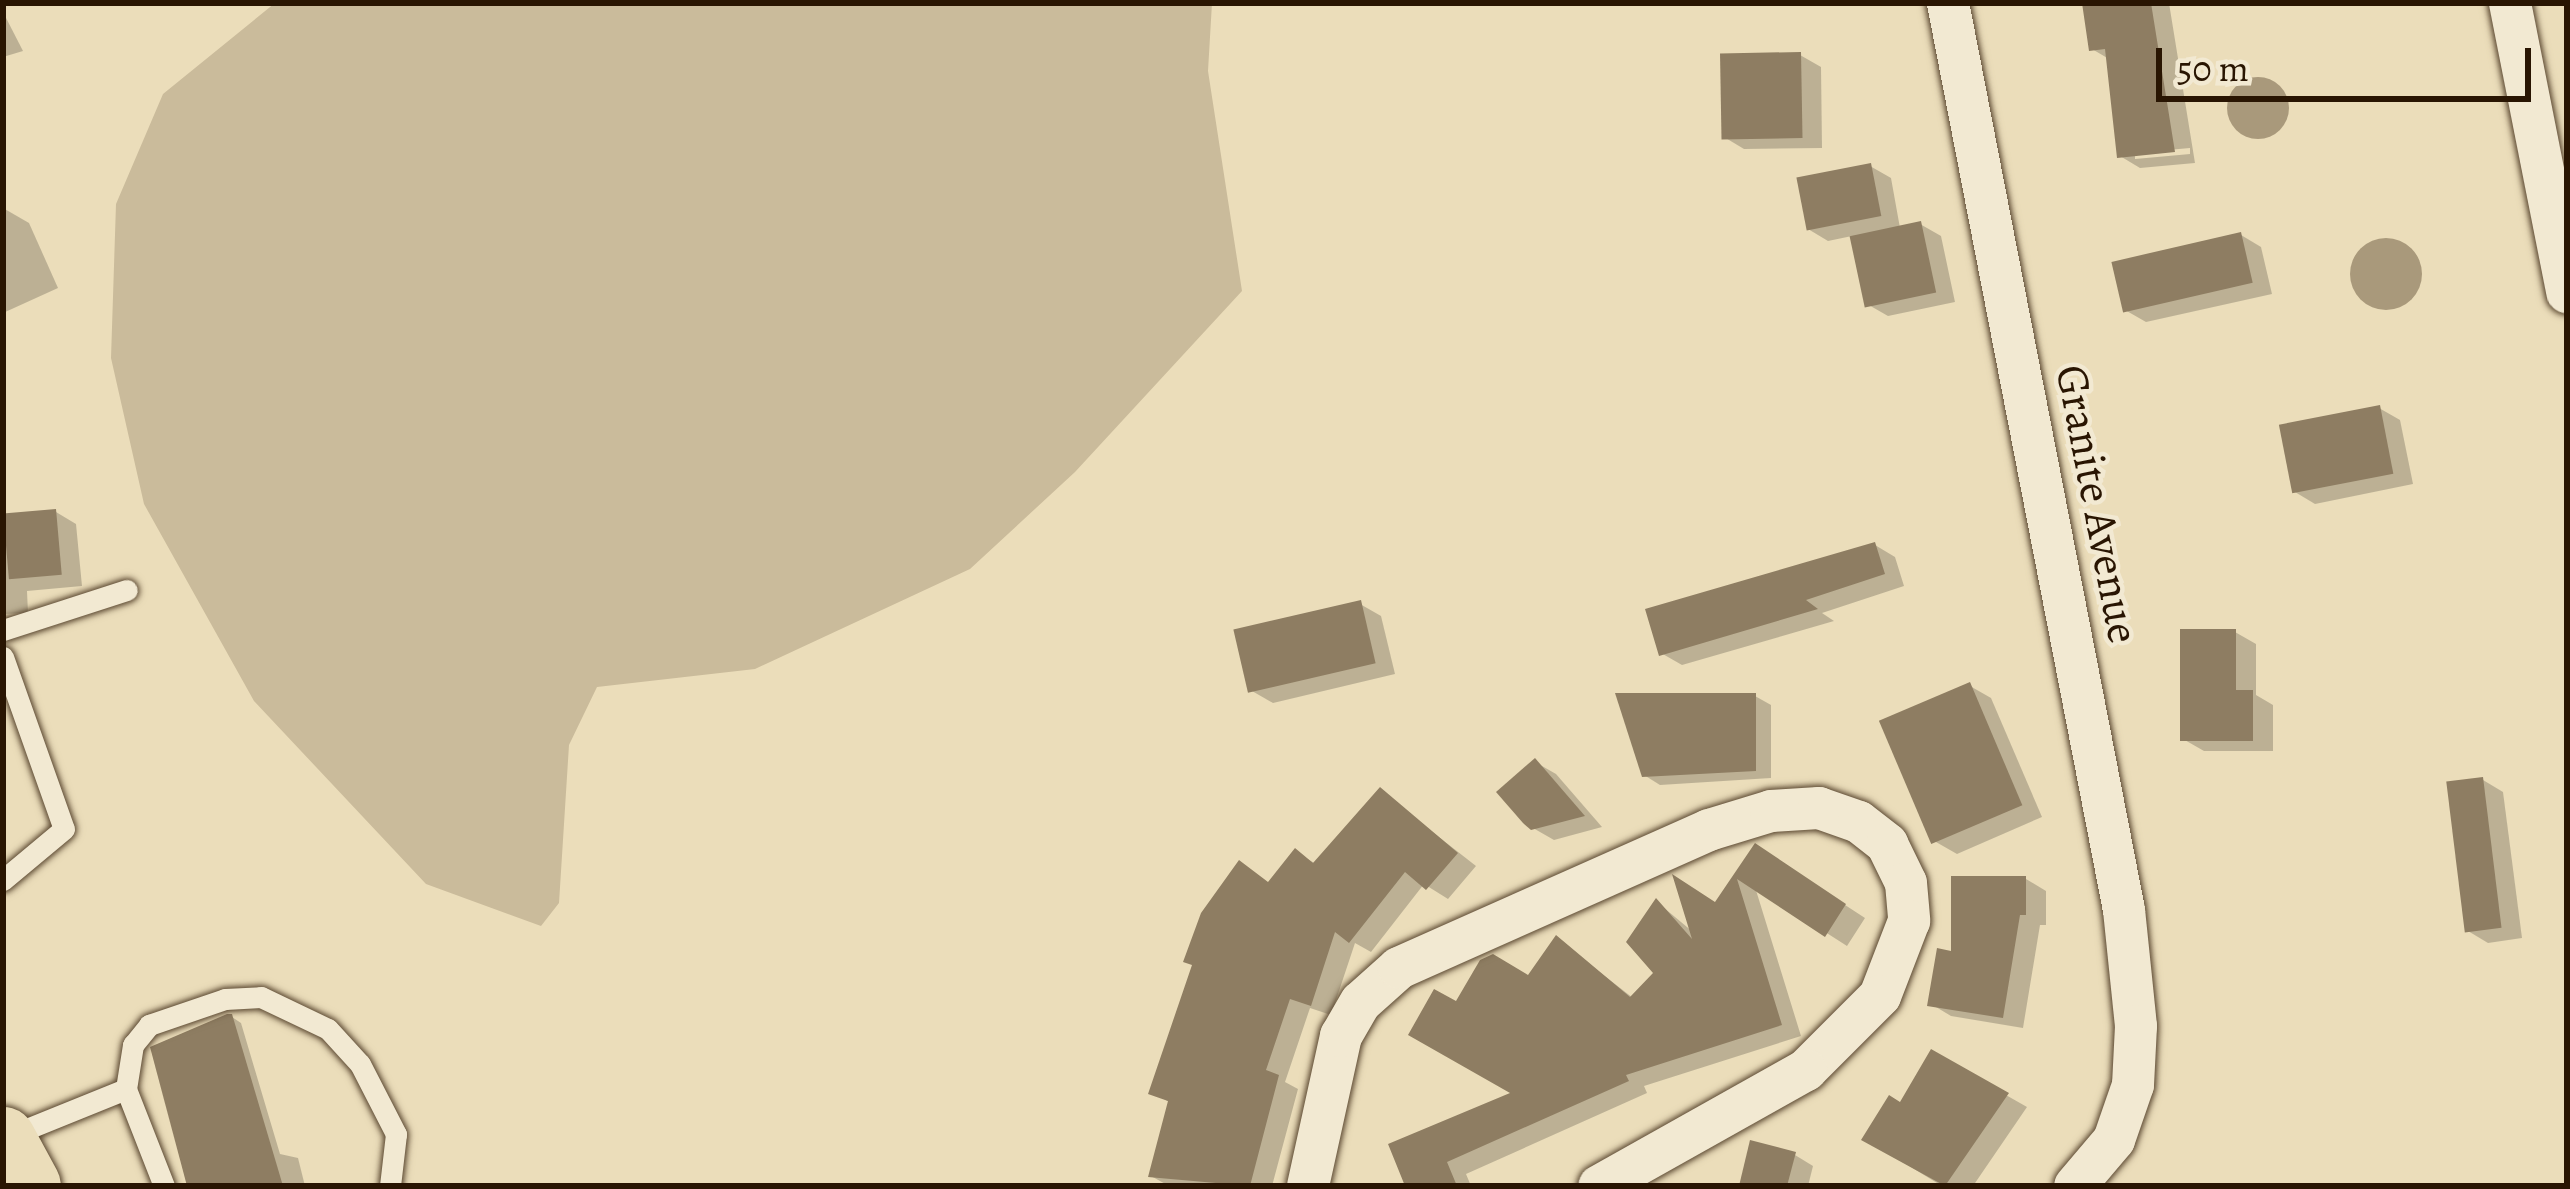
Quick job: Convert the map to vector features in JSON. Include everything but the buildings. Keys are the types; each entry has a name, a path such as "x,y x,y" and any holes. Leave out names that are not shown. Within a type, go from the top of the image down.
{"main road":[{"path":"3,1139 28,1186"}],"street":[{"name":"Granite Avenue","path":"1948,3 2124,910 2136,1026 2133,1084 2114,1140 2075,1186"},
{"path":"2510,3 2567,292"},
{"path":"1308,1186 1342,1036 1361,1002 1399,968 1708,830 1771,811 1819,808 1859,822 1888,844 1906,883 1909,921 1880,996 1806,1070 1599,1186"}],"lane":[{"path":"3,630 127,590"},
{"path":"3,657 64,829 3,880"},
{"path":"164,1186 126,1089 133,1045 172,1014 260,997 296,1009 328,1029 383,1101 396,1134 390,1186"},
{"path":"3,1139 126,1089"}],"shaded area":[{"path":"275,3 1212,3 1208,71 1242,291 1075,472 970,569 755,669 597,687 569,745 559,903 541,926 426,884 254,701 144,504 111,358 116,204 163,94"},
{"path":"2258,77 2280,86 2289,108 2280,130 2258,139 2236,130 2227,108 2236,86"},
{"path":"2386,238 2412,248 2422,274 2412,300 2386,310 2360,300 2350,274 2360,248"}]}
